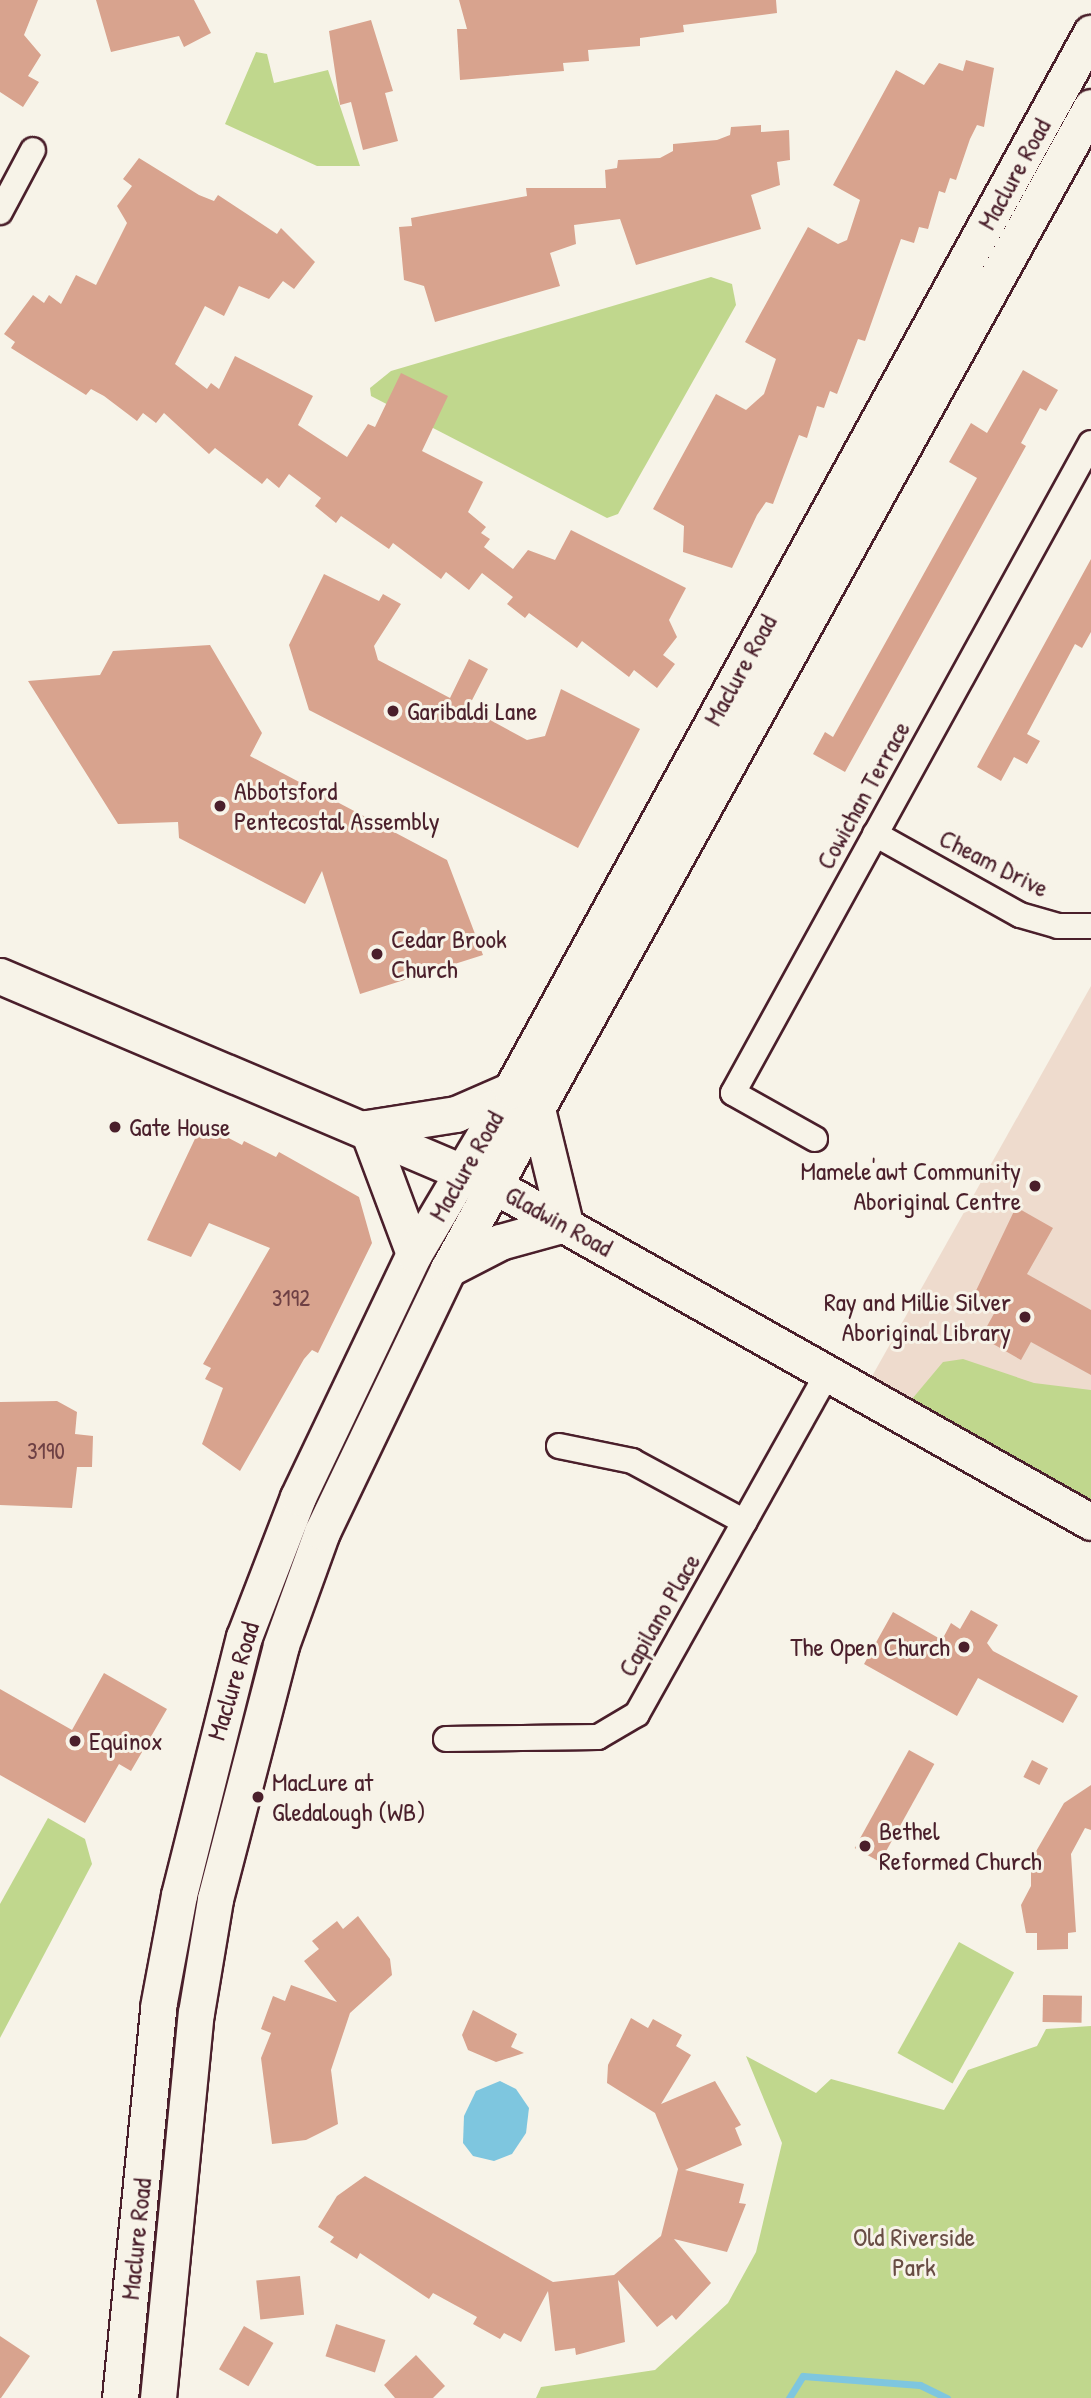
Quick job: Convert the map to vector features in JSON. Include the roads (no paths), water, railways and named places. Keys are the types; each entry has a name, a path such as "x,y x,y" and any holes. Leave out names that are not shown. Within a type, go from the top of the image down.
{"main road":[{"name":"Maclure Road","path":"120,2398 158,2007 203,1782 244,1637 298,1497 414,1254 511,1090 1082,69 1091,33"},
{"name":"Maclure Road","path":"158,2398 196,2013 215,1899 281,1645 322,1532 448,1269 538,1113 1091,107"},
{"name":"Gladwin Road","path":"0,976 368,1128 495,1186 1091,1521"},
{"path":"414,1254 368,1128 456,1114 511,1090"},
{"path":"448,1269 500,1242 565,1224 538,1113"}],"street":[{"path":"0,212 33,150"},
{"name":"Cowichan Terrace","path":"815,1139 733,1093 1091,443"},
{"name":"Cheam Drive","path":"875,834 1020,915 1058,926 1091,926"},
{"name":"Capilano Place","path":"446,1739 598,1737 637,1714 828,1372"},
{"path":"559,1446 632,1461 745,1522"}],"water":[{"path":"500,2081 516,2089 529,2108 526,2133 512,2154 494,2161 473,2156 463,2143 464,2116 476,2091"}],"waterway":[{"path":"789,2398 803,2376 920,2385 947,2398"}],"place":[{"name":"Garibaldi Lane","path":"393,711"},
{"name":"Abbotsford Pentecostal Assembly","path":"220,806"},
{"name":"Cedar Brook Church","path":"377,954"},
{"name":"Gate House","path":"115,1127"},
{"name":"Mamele'awt Community Aboriginal Centre","path":"1035,1186"},
{"name":"Ray and Millie Silver Aboriginal Library","path":"1025,1317"},
{"name":"The Open Church","path":"964,1647"},
{"name":"Equinox","path":"75,1741"},
{"name":"MacLure at Gledalough (WB)","path":"258,1797"},
{"name":"Bethel Reformed Church","path":"865,1846"}],"park label":[{"name":"Old Riverside Park","path":"914,2252"}]}
